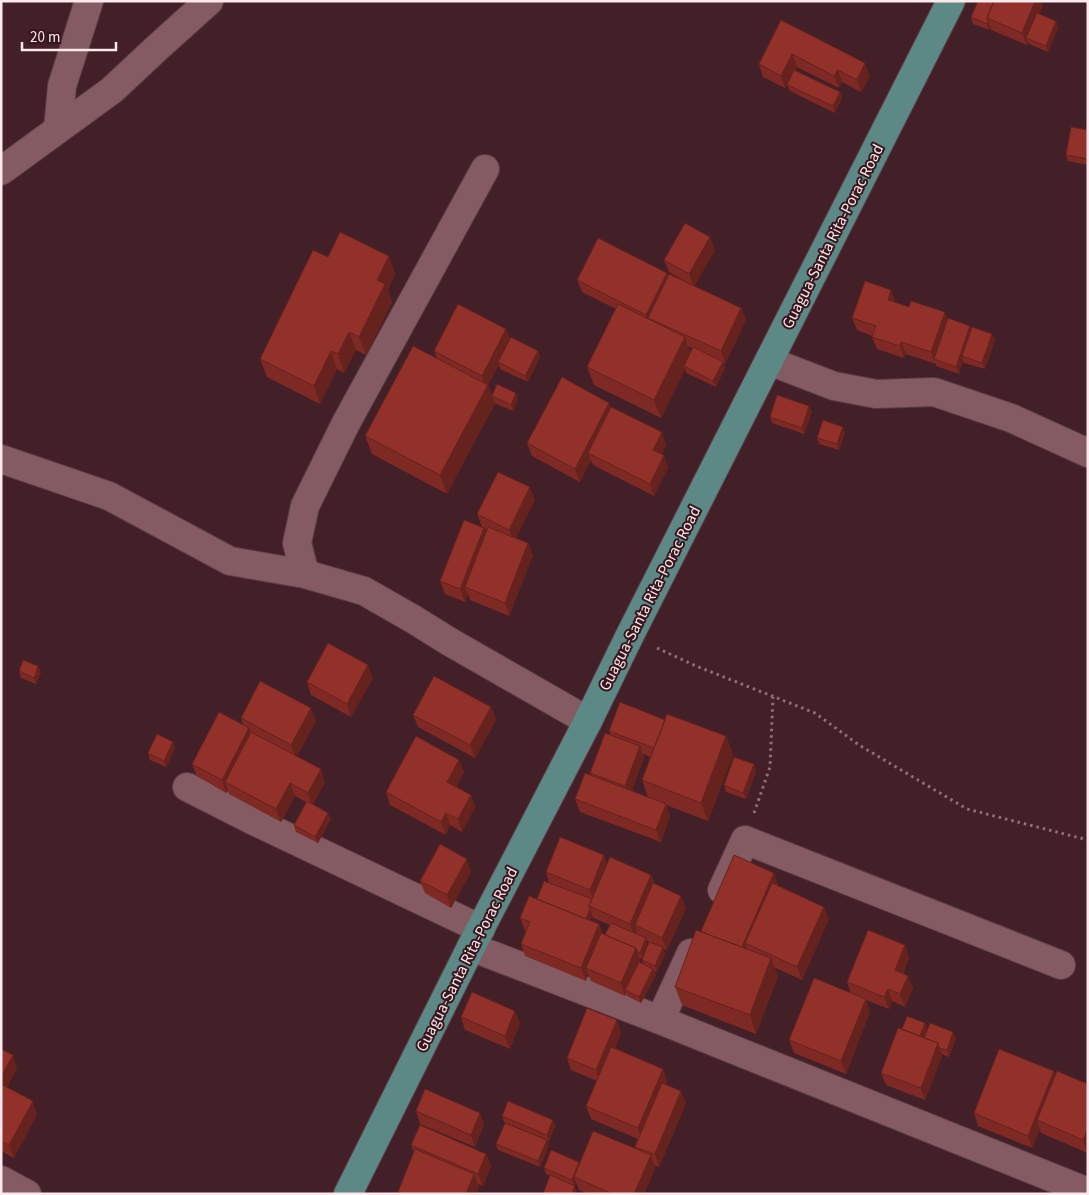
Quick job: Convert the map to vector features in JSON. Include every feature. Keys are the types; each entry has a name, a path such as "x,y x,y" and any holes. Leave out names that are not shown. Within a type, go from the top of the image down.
{"main road":[{"name":"Guagua-Santa Rita-Porac Road","path":"348,1194 949,2"}],"street":[{"path":"58,129 62,86 89,1"},
{"path":"1,171 112,90 209,1"},
{"path":"305,574 297,543 305,506 346,423 485,169"},
{"path":"769,361 834,386 876,394 934,392 1010,418 1088,453"},
{"path":"1,459 109,496 230,560 305,574 364,591 588,720"},
{"path":"187,787 476,938 660,1020 1088,1192"},
{"path":"660,1020 745,840 1061,965"},
{"path":"1,1180 27,1194"}],"path":[{"path":"630,635 696,666 815,713 859,745 967,809 1088,840"},
{"path":"745,840 770,767 773,697"}],"building":[{"path":"978,1 994,1 987,18 987,24 971,17"},
{"path":"994,1 1035,1 1022,33 987,18"},
{"path":"1037,13 1056,21 1046,46 1026,38"},
{"path":"781,20 865,63 857,80 838,70 834,76 792,54 781,76 759,64"},
{"path":"794,70 840,92 833,106 787,85"},
{"path":"1071,127 1088,130 1088,159 1066,155"},
{"path":"685,223 710,237 689,274 664,260"},
{"path":"340,232 389,256 377,280 385,284 359,337 349,332 338,354 331,351 314,386 260,359 313,250 328,257"},
{"path":"598,238 667,273 646,315 577,280"},
{"path":"669,274 741,308 721,351 648,318"},
{"path":"865,281 891,290 888,300 909,307 911,301 945,312 931,352 901,342 900,346 872,337 876,326 852,318"},
{"path":"458,304 506,329 482,376 434,351"},
{"path":"618,304 685,337 654,400 587,367"},
{"path":"948,318 970,326 956,367 934,359"},
{"path":"972,327 992,334 982,363 962,356"},
{"path":"511,337 538,351 525,376 498,362"},
{"path":"413,346 488,385 440,475 365,436"},
{"path":"693,347 723,362 713,381 684,366"},
{"path":"562,377 609,403 575,469 527,443"},
{"path":"497,384 516,393 511,405 492,396"},
{"path":"777,395 809,406 802,428 770,417"},
{"path":"611,407 662,432 653,450 664,455 650,484 588,453"},
{"path":"823,420 843,427 837,444 817,438"},
{"path":"498,472 530,487 509,530 477,514"},
{"path":"464,520 484,528 460,589 440,581"},
{"path":"488,527 528,543 505,603 465,587"},
{"path":"328,643 368,665 347,704 307,682"},
{"path":"23,660 38,666 34,678 19,671"},
{"path":"434,676 491,707 470,745 413,715"},
{"path":"260,681 311,708 291,745 241,718"},
{"path":"620,702 665,720 654,748 609,731"},
{"path":"219,712 249,728 222,780 192,764"},
{"path":"667,714 726,736 701,803 642,780"},
{"path":"251,732 321,769 308,793 290,783 276,809 225,782"},
{"path":"605,733 640,746 625,786 590,773"},
{"path":"157,734 173,742 164,761 148,753"},
{"path":"416,736 459,760 447,782 471,795 458,819 446,813 441,822 386,792"},
{"path":"734,757 754,764 743,793 724,785"},
{"path":"585,773 666,804 656,830 575,799"},
{"path":"307,801 328,813 315,837 294,825"},
{"path":"560,837 604,855 590,890 546,872"},
{"path":"440,844 467,859 447,895 420,881"},
{"path":"734,855 774,873 742,947 701,931"},
{"path":"610,857 651,875 630,924 589,906"},
{"path":"544,881 592,899 586,919 537,899"},
{"path":"653,883 681,896 662,938 635,925"},
{"path":"772,883 824,907 797,967 745,943"},
{"path":"529,896 599,924 581,968 521,944 530,922 520,918"},
{"path":"611,923 646,938 640,953 636,948 605,935"},
{"path":"696,930 771,958 750,1015 675,987"},
{"path":"868,930 905,945 895,970 908,976 900,994 888,989 884,997 847,982"},
{"path":"601,933 636,948 621,983 586,968"},
{"path":"649,942 663,947 655,966 642,960"},
{"path":"639,962 653,969 639,997 625,990"},
{"path":"814,978 866,999 841,1061 789,1040"},
{"path":"472,992 515,1011 505,1036 461,1017"},
{"path":"587,1008 617,1020 596,1070 567,1058"},
{"path":"907,1016 925,1023 920,1036 902,1029"},
{"path":"930,1023 953,1032 947,1050 939,1048 938,1043 924,1038"},
{"path":"898,1028 938,1043 921,1088 881,1073"},
{"path":"611,1047 663,1069 638,1128 586,1106"},
{"path":"1,1049 13,1055 1,1077"},
{"path":"999,1049 1054,1071 1028,1136 974,1113"},
{"path":"1057,1071 1088,1084 1088,1129 1083,1140 1037,1120"},
{"path":"662,1083 681,1091 655,1154 635,1147"},
{"path":"1,1084 33,1101 9,1145 1,1141"},
{"path":"425,1089 480,1113 471,1135 416,1111"},
{"path":"508,1101 553,1120 547,1135 502,1116"},
{"path":"505,1123 547,1140 538,1161 496,1144"},
{"path":"420,1125 486,1154 478,1174 411,1145"},
{"path":"593,1131 651,1155 634,1194 613,1194 574,1177"},
{"path":"415,1149 474,1174 466,1194 403,1194 398,1192"},
{"path":"551,1150 579,1162 572,1180 544,1168"},
{"path":"550,1175 575,1186 572,1194 543,1194"}]}
